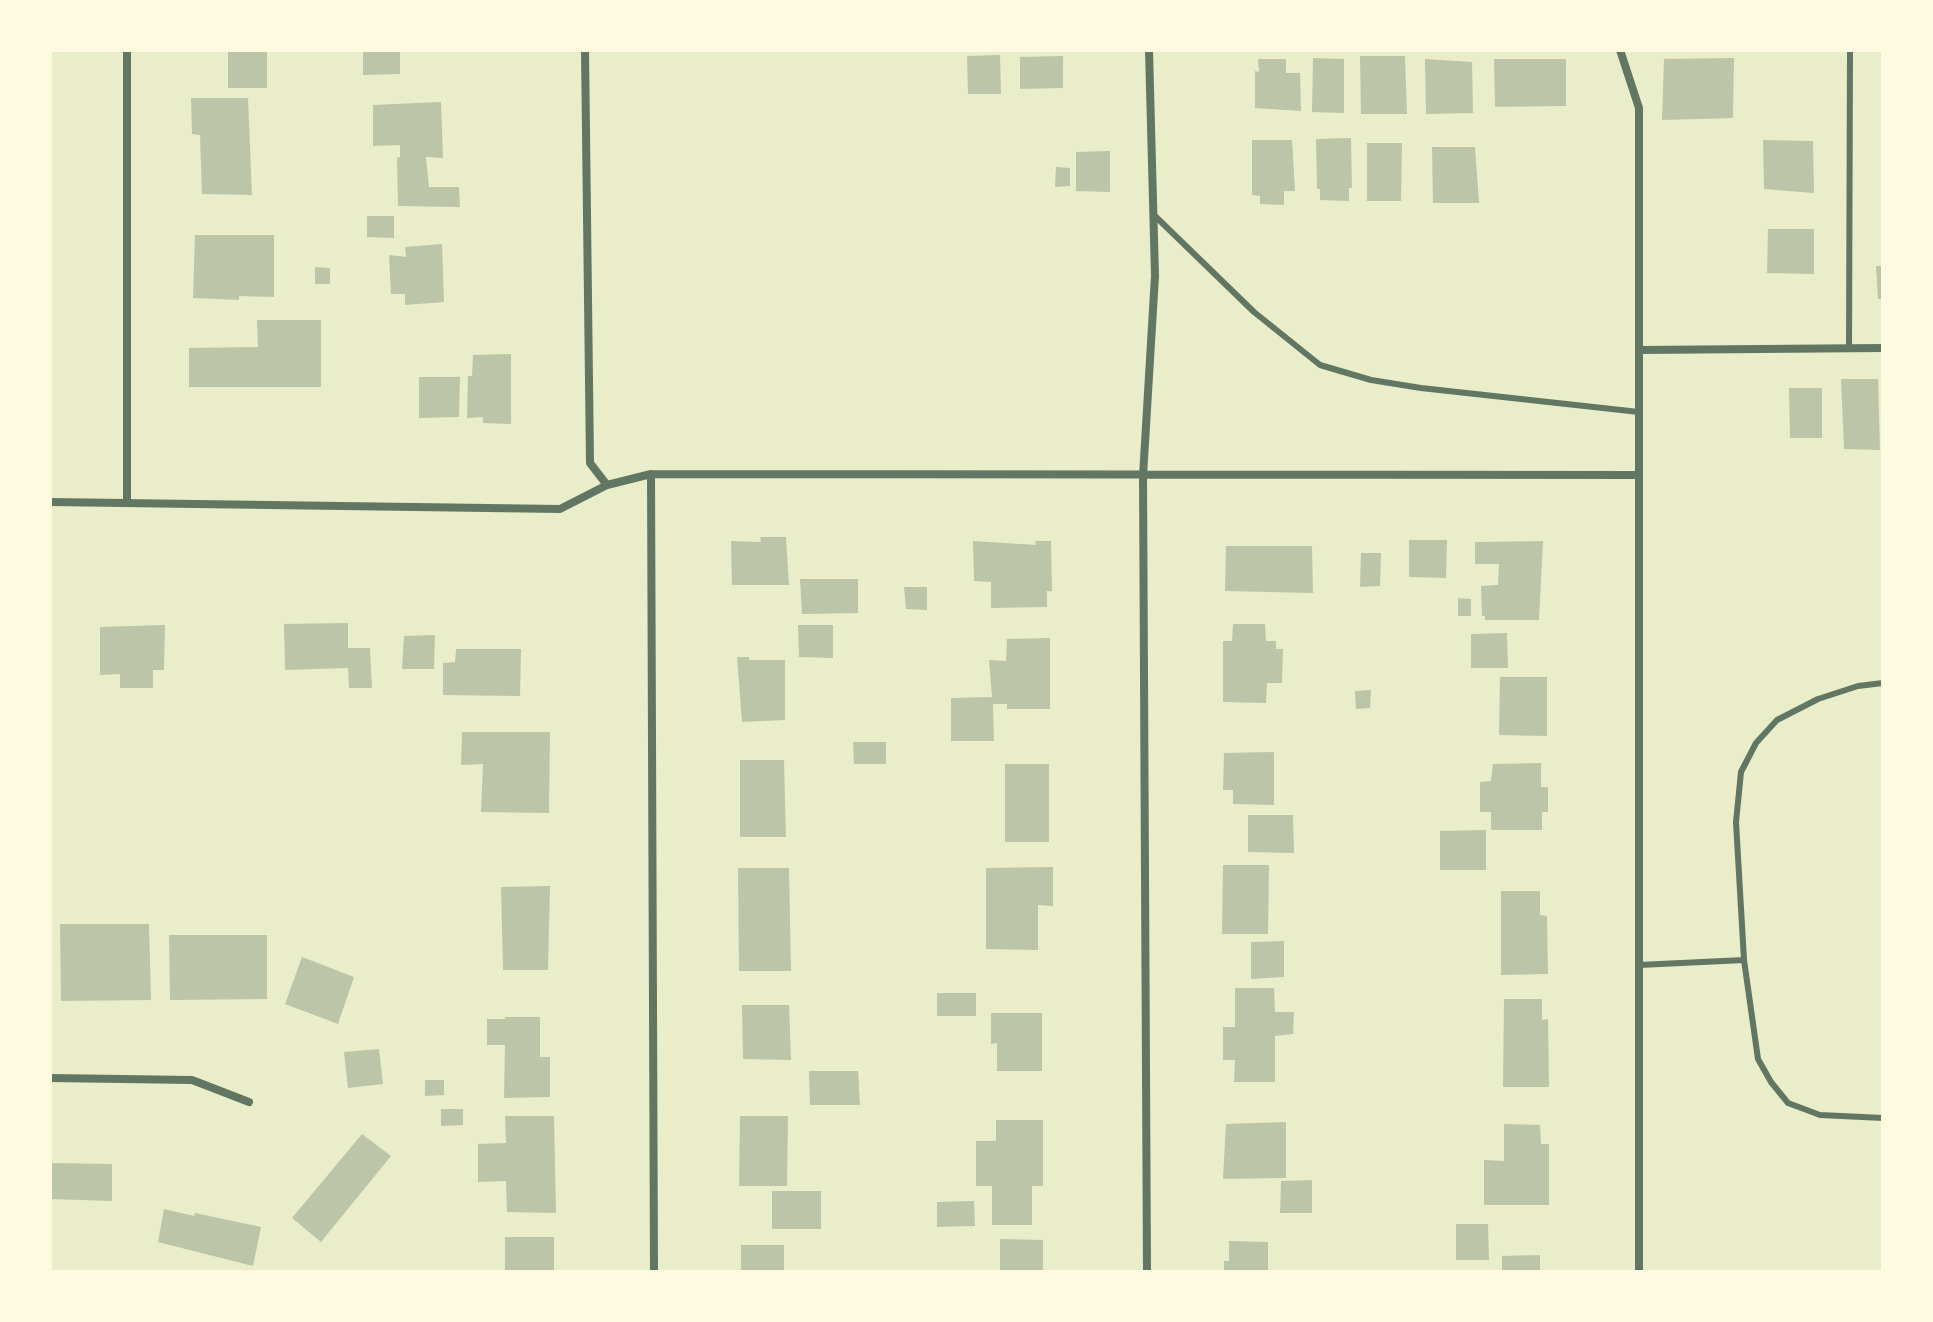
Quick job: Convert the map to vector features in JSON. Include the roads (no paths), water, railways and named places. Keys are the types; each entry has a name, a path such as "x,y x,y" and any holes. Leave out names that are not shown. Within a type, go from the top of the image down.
{"street":[{"path":"127,50 127,503"},
{"path":"585,50 590,463 607,485"},
{"path":"1147,1272 1143,476 1155,276 1149,50"},
{"path":"1620,50 1639,108 1639,1272"},
{"path":"1639,350 1883,348"},
{"path":"50,502 560,509 607,485 651,474 1639,475"},
{"path":"651,474 654,1272"},
{"path":"50,1078 192,1080 249,1102"}],"lane":[{"path":"1849,348 1850,50"},
{"path":"1155,216 1254,312 1320,365 1371,380 1421,388 1639,412"},
{"path":"1883,683 1858,686 1818,699 1777,720 1756,743 1741,772 1736,822 1744,960 1758,1059 1788,1103 1820,1115 1883,1118"},
{"path":"1639,965 1744,960"}]}
